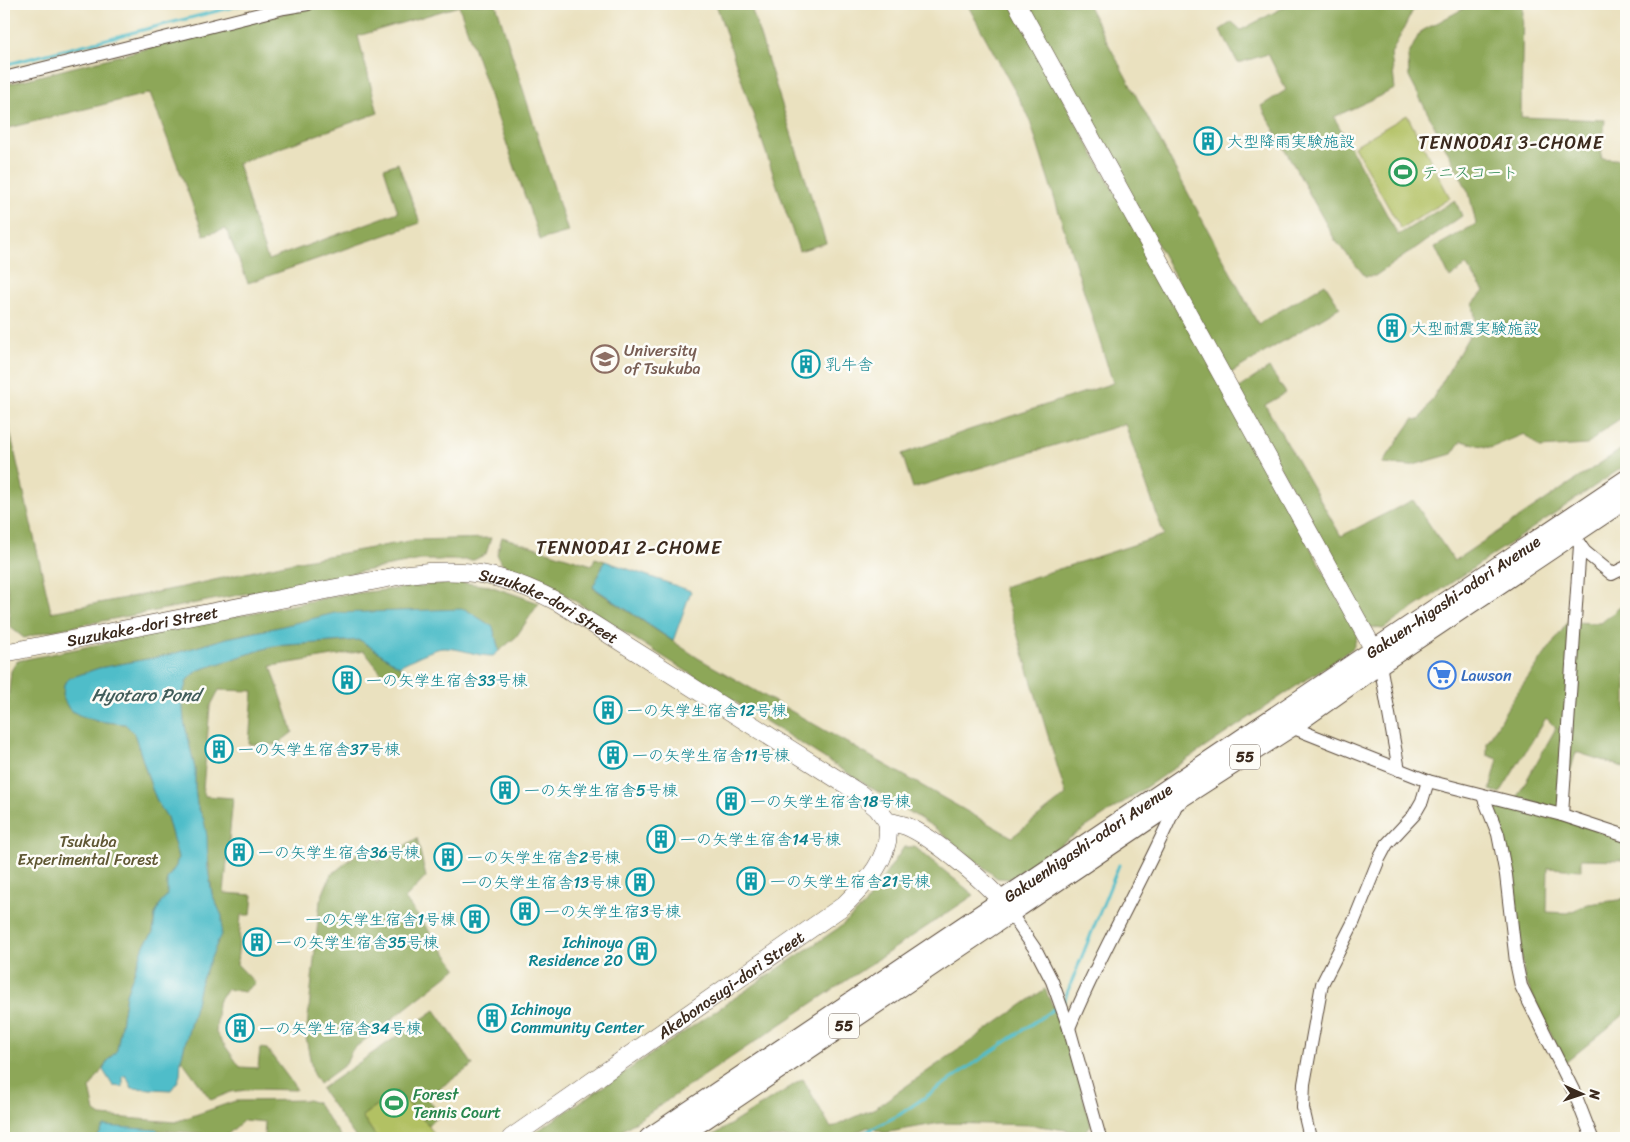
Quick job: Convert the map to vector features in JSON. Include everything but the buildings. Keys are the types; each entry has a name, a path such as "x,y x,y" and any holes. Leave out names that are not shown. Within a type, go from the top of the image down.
{"main road":[{"name":"Gakuen-higashi-odori Avenue","path":"677,1138 1007,907 1377,657 1626,480"},
{"name":"Gakuen-higashi-odori Avenue","path":"1377,657 1576,540 1626,499"},
{"name":"Gakuenhigashi-odori Avenue","path":"1007,907 1290,727 1377,657"},
{"name":"Gakuen-higashi-odori Avenue","path":"649,1138 1007,907"}],"street":[{"path":"4,78 284,8 308,4"},
{"path":"1016,4 1377,657 1399,770"},
{"path":"1576,540 1585,552 1612,574 1626,567"},
{"path":"1562,815 1576,540"},
{"name":"Suzukake-dori Street","path":"4,653 408,574 436,571 484,574 519,584 558,602 858,792 877,808 887,822"},
{"path":"1290,727 1428,781 1562,815 1626,836"},
{"path":"1310,1138 1303,1108 1304,1084 1322,984 1354,921 1379,858 1387,844 1414,815 1422,801 1428,781"},
{"path":"1483,796 1498,834 1506,874 1516,962 1521,986 1574,1094 1592,1138"},
{"path":"1069,1028 1086,988 1160,845 1179,799"},
{"path":"887,822 905,826 924,836 945,851 1007,907 1037,952 1052,981 1069,1028 1100,1138"},
{"name":"Akebonosugi-dori Street","path":"511,1138 843,906 858,891 882,857 888,838 887,822"}],"green space":[{"path":"336,4 496,4 568,232 540,240 459,6 358,36 378,113 238,163 254,220 268,260 398,212 384,168 398,163 420,223 248,283 226,229 204,235 150,93 4,129 4,85 286,13"},
{"path":"716,4 750,4 826,243 799,251"},
{"path":"967,4 1011,4 1358,634 1353,648 1009,879 997,878 935,828 583,606 534,576 502,564 497,554 502,537 592,565 595,558 605,561 593,588 698,658 1012,837 1066,795 1003,587 1164,535 1125,424 913,488 902,454 1113,383 1028,115"},
{"path":"1025,4 1087,4 1258,324 1325,284 1340,307 1229,374"},
{"path":"1290,4 1428,4 1413,10 1391,54 1395,89 1334,117 1398,235 1455,200 1462,216 1375,276 1365,276 1335,240 1261,106 1286,90 1268,54 1238,63 1220,30 1232,22 1241,30"},
{"path":"1472,4 1523,4 1521,117 1605,120 1601,158 1626,160 1626,415 1609,426 1587,445 1540,448 1524,434 1490,448 1461,441 1452,454 1410,466 1382,464 1413,419 1420,420 1476,324 1473,304 1484,291 1466,265 1450,278 1435,247 1476,224 1469,193 1409,77 1408,56 1420,32"},
{"name":"テニスコート","path":"1407,115 1450,198 1401,229 1354,146"},
{"path":"1269,368 1286,393 1265,405 1341,536 1413,500 1454,561 1626,446 1626,465 1383,629 1368,627 1237,389"},
{"path":"4,405 51,612 183,587 294,562 415,540 491,538 486,554 474,560 421,560 45,632 24,638 10,627 9,598 4,570"},
{"name":"Tsukuba Experimental Forest","path":"457,582 490,586 539,603 516,637 499,651 493,627 275,628 227,638 169,655 99,668 70,678 64,684 63,698 69,709 79,715 97,721 125,724 134,733 152,789 167,817 178,857 176,866 167,879 168,895 160,904 155,915 153,933 145,943 126,994 117,1050 90,1088 95,1112 101,1116 175,1122 235,1101 308,1100 317,1103 342,1138 264,1138 265,1122 244,1120 227,1135 105,1127 96,1138 4,1138 4,738 11,671 17,661 340,595"},
{"path":"1626,602 1626,768 1576,752 1559,810 1517,797 1556,728 1546,718 1500,793 1490,790 1498,759 1487,755 1487,743 1512,700 1568,622 1601,623"},
{"path":"360,640 399,666 404,672 387,680 364,651 271,666 293,732 276,745 249,744 253,691 219,690 210,707 203,789 205,796 233,798 224,893 253,895 251,915 241,915 237,964 255,983 244,992 227,989 218,1002 216,1033 240,1067 258,1068 260,1048 267,1049 296,1088 296,1090 254,1089 231,1092 211,1100 181,1059 200,984 221,934 222,916 212,894 204,820 197,805 195,769 184,721 182,697 187,680 199,670 273,646"},
{"path":"1496,804 1564,820 1626,840 1626,869 1625,860 1581,859 1581,870 1548,868 1547,912 1568,913 1588,904 1626,899 1626,1013 1565,1063 1525,980 1507,854 1493,806"},
{"path":"417,838 426,877 405,899 457,968 352,1050 346,1064 319,1084 313,1074 306,1038 320,901 330,876 366,846 378,862"},
{"path":"904,847 915,847 974,895 611,1138 527,1138 840,927 864,906"},
{"path":"1045,989 1066,1036 1091,1125 1084,1133 1033,1125 940,1123 884,1133 868,1127 844,1138 709,1138 803,1079 831,1128 875,1108"},
{"path":"435,1010 473,1065 427,1097 440,1116 428,1125 397,1091 362,1116 377,1138 356,1138 321,1089"},
{"name":"Forest Tennis Court","path":"397,1091 428,1125 437,1138 377,1138 362,1116"}],"water":[{"path":"605,561 691,591 673,641 593,587"},
{"name":"Hyotaro Pond","path":"465,609 493,627 499,651 493,656 443,648 428,652 399,666 360,640 273,646 199,670 187,680 182,697 184,721 195,769 197,805 204,820 207,836 208,869 212,894 222,916 221,934 200,984 181,1059 178,1081 171,1090 132,1088 126,1076 123,1076 123,1087 113,1086 103,1070 117,1050 126,994 145,943 153,933 155,915 167,895 167,879 176,866 178,857 167,817 152,789 134,733 125,724 97,721 79,715 69,709 63,698 64,684 70,678 99,668 169,655 227,638 335,613"},
{"path":"104,1126 158,1130 158,1138 97,1138"}],"waterway":[{"path":"4,65 245,4"},
{"path":"1063,1003 1119,865"},
{"path":"854,1138 899,1115 1058,1006"}],"place":[{"name":"大型降雨実験施設","path":"1208,141"},
{"name":"テニスコート","path":"1403,172"},
{"name":"大型耐震実験施設","path":"1392,328"},
{"name":"University of Tsukuba","path":"605,359"},
{"name":"乳牛舎","path":"806,364"},
{"name":"Lawson","path":"1442,675"},
{"name":"一の矢学生宿舎33号棟","path":"347,680"},
{"name":"一の矢学生宿舎12号棟","path":"608,710"},
{"name":"一の矢学生宿舎37号棟","path":"219,749"},
{"name":"一の矢学生宿舎11号棟","path":"613,755"},
{"name":"一の矢学生宿舎5号棟","path":"505,790"},
{"name":"一の矢学生宿舎18号棟","path":"731,801"},
{"name":"一の矢学生宿舎14号棟","path":"661,839"},
{"name":"一の矢学生宿舎36号棟","path":"239,852"},
{"name":"一の矢学生宿舎2号棟","path":"448,857"},
{"name":"一の矢学生宿舎21号棟","path":"751,881"},
{"name":"一の矢学生宿舎13号棟","path":"640,882"},
{"name":"一の矢学生宿3号棟","path":"525,911"},
{"name":"一の矢学生宿舎1号棟","path":"475,919"},
{"name":"一の矢学生宿舎35号棟","path":"257,942"},
{"name":"Ichinoya Residence 20","path":"642,951"},
{"name":"Ichinoya Community Center","path":"492,1018"},
{"name":"一の矢学生宿舎34号棟","path":"240,1028"},
{"name":"Forest Tennis Court","path":"394,1103"}],"district":[{"name":"TENNODAI 3-CHOME","path":"1511,143"},
{"name":"TENNODAI 2-CHOME","path":"629,548"}]}
